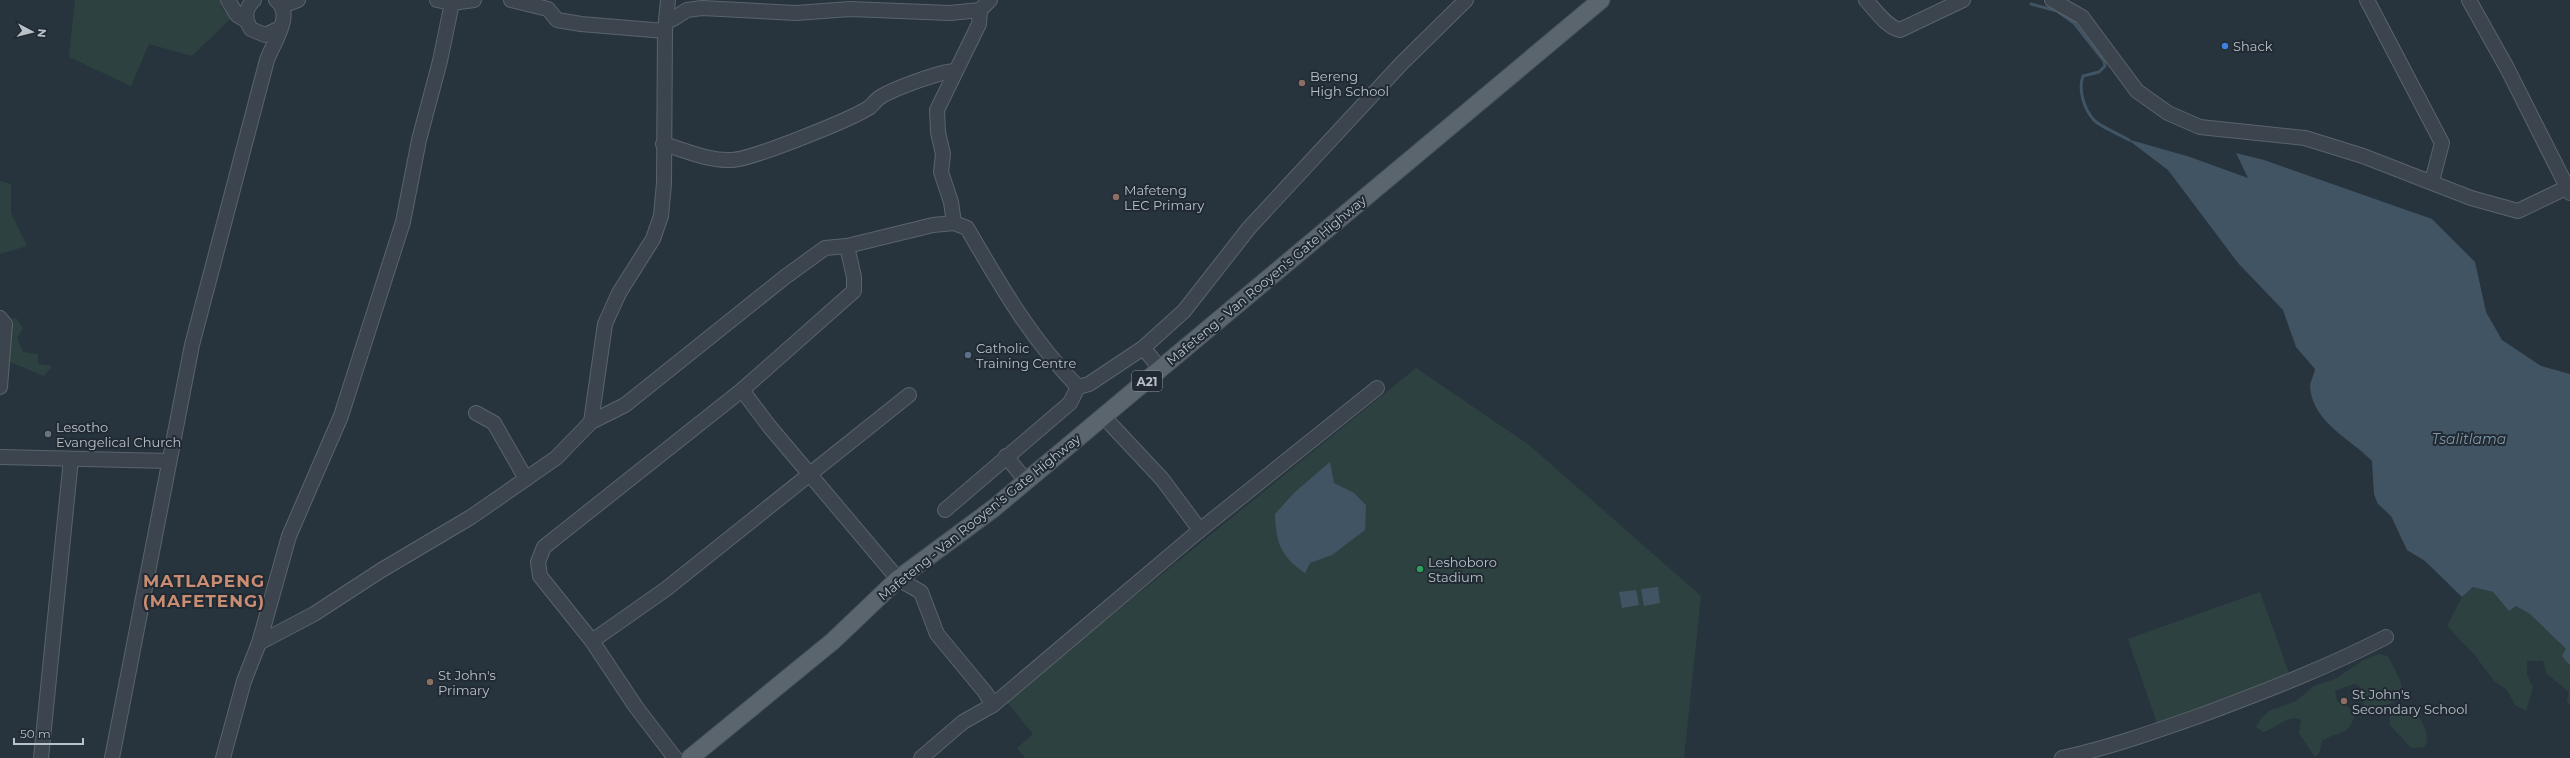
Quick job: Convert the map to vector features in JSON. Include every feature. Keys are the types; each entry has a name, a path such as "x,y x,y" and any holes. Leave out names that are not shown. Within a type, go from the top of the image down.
{"main road":[{"name":"Mafeteng - Van Rooyen's Gate Highway","path":"690,758 833,641 898,579 994,508 1601,0"}],"street":[{"path":"228,0 237,15 246,21 251,29 260,34 270,34 280,28"},
{"path":"242,0 254,0"},
{"path":"246,21 247,10 254,0"},
{"path":"112,758 192,345 267,60 284,20 279,3 298,0"},
{"path":"437,0 452,3 474,0"},
{"path":"511,0 548,4 557,20 667,25 687,10 702,8 796,13 850,9 950,13 980,10 990,0"},
{"path":"591,422 605,324 619,293 653,239 661,216 664,183 663,144 668,0"},
{"path":"945,510 1006,456 1070,404 1078,387 1089,384 1143,348 1184,311 1249,228 1401,64 1466,0"},
{"path":"1866,0 1886,22 1895,29 1900,30 1963,0"},
{"path":"2052,0 2082,17 2137,91 2168,113 2200,127 2305,138 2432,181 2471,198 2518,211 2569,189 2469,0"},
{"path":"2367,0 2442,143 2432,181"},
{"path":"223,758 244,681 259,643 290,536 341,416 403,222 419,140 440,61 452,3"},
{"path":"954,223 951,202 941,172 943,154 938,132 937,110 979,24 980,10"},
{"path":"260,34 265,47 267,60"},
{"path":"663,144 711,159 732,160 780,145 856,114 870,107 879,98 946,71 956,71"},
{"path":"259,643 314,614 380,571 471,517 526,479 556,458 591,422 625,405 785,277 825,248 847,246 933,225 954,223 967,228 1017,313 1051,359 1078,387"},
{"path":"675,758 636,707 592,641 540,576 538,562 544,547 742,390 854,291 854,277 847,246"},
{"path":"0,318 5,324 0,387"},
{"path":"1143,348 1161,369"},
{"path":"921,758 963,722 993,705 1200,530 1376,388"},
{"path":"742,390 810,475 898,579 921,592 937,634 985,692 993,705"},
{"path":"592,641 666,589 909,395"},
{"path":"476,413 494,423 526,479"},
{"path":"1103,416 1162,479 1200,530"},
{"path":"0,456 169,461"},
{"path":"1006,456 1026,481"},
{"path":"41,758 71,459"},
{"path":"2062,758 2101,754 2277,687 2340,661 2386,637"}],"green space":[{"path":"75,0 220,0 221,7 231,18 192,56 149,44 131,86 69,57"},
{"path":"0,181 11,184 11,213 27,246 0,254"},
{"path":"16,318 23,328 17,338 23,352 38,354 38,364 52,366 44,376 10,362 10,320"},
{"name":"Leshoboro Stadium","path":"1416,368 1529,445 1701,596 1684,758 1025,758 1017,748 1033,734 1006,701"},
{"path":"2473,587 2493,592 2509,611 2516,606 2530,614 2566,649 2568,666 2570,666 2570,705 2567,701 2569,692 2547,674 2543,661 2527,661 2527,675 2533,687 2526,711 2515,705 2507,690 2494,681 2474,654 2447,626 2462,597"},
{"path":"2260,592 2290,676 2157,723 2128,639"},
{"path":"2379,654 2388,656 2400,680 2401,692 2398,697 2393,702 2379,706 2368,713 2363,709 2364,694 2359,686 2354,684 2335,691 2337,701 2346,705 2355,714 2353,721 2346,730 2322,741 2319,753 2315,757 2299,733 2301,720 2292,718 2263,732 2256,727 2261,718 2269,711 2296,701 2314,686 2335,679 2362,661"},
{"path":"2396,707 2410,709 2419,717 2424,727 2427,739 2424,747 2411,748 2390,725 2390,715"}],"water":[{"name":"Tsalitlama","path":"2127,139 2190,157 2248,178 2236,153 2264,160 2432,219 2475,262 2486,312 2502,340 2541,366 2570,374 2570,666 2562,656 2566,649 2530,614 2516,606 2509,611 2493,592 2473,587 2462,597 2425,561 2407,550 2391,516 2378,504 2374,494 2372,461 2334,429 2318,411 2313,400 2310,387 2315,369 2296,347 2283,310 2238,263 2168,170"},
{"path":"1330,462 1334,483 1354,493 1366,505 1365,530 1332,555 1310,563 1305,573 1290,561 1281,548 1277,533 1275,514 1295,492"},
{"path":"1658,587 1660,603 1644,606 1641,589"},
{"path":"1636,590 1639,605 1622,608 1619,592"}],"waterway":[{"path":"2031,4 2057,11 2074,23 2104,61 2105,66 2099,72 2083,76 2081,87 2083,99 2090,116 2094,120 2105,128 2129,140"}],"place":[{"name":"Shack","path":"2225,46"},
{"name":"Bereng High School","path":"1302,83"},
{"name":"Mafeteng LEC Primary","path":"1116,197"},
{"name":"Catholic Training Centre","path":"968,355"},
{"name":"Lesotho Evangelical Church","path":"48,434"},
{"name":"Leshoboro Stadium","path":"1420,569"},
{"name":"St John's Primary","path":"430,682"},
{"name":"St John's Secondary School","path":"2344,701"}],"district":[{"name":"MATLAPENG (MAFETENG)","path":"204,591"}]}
